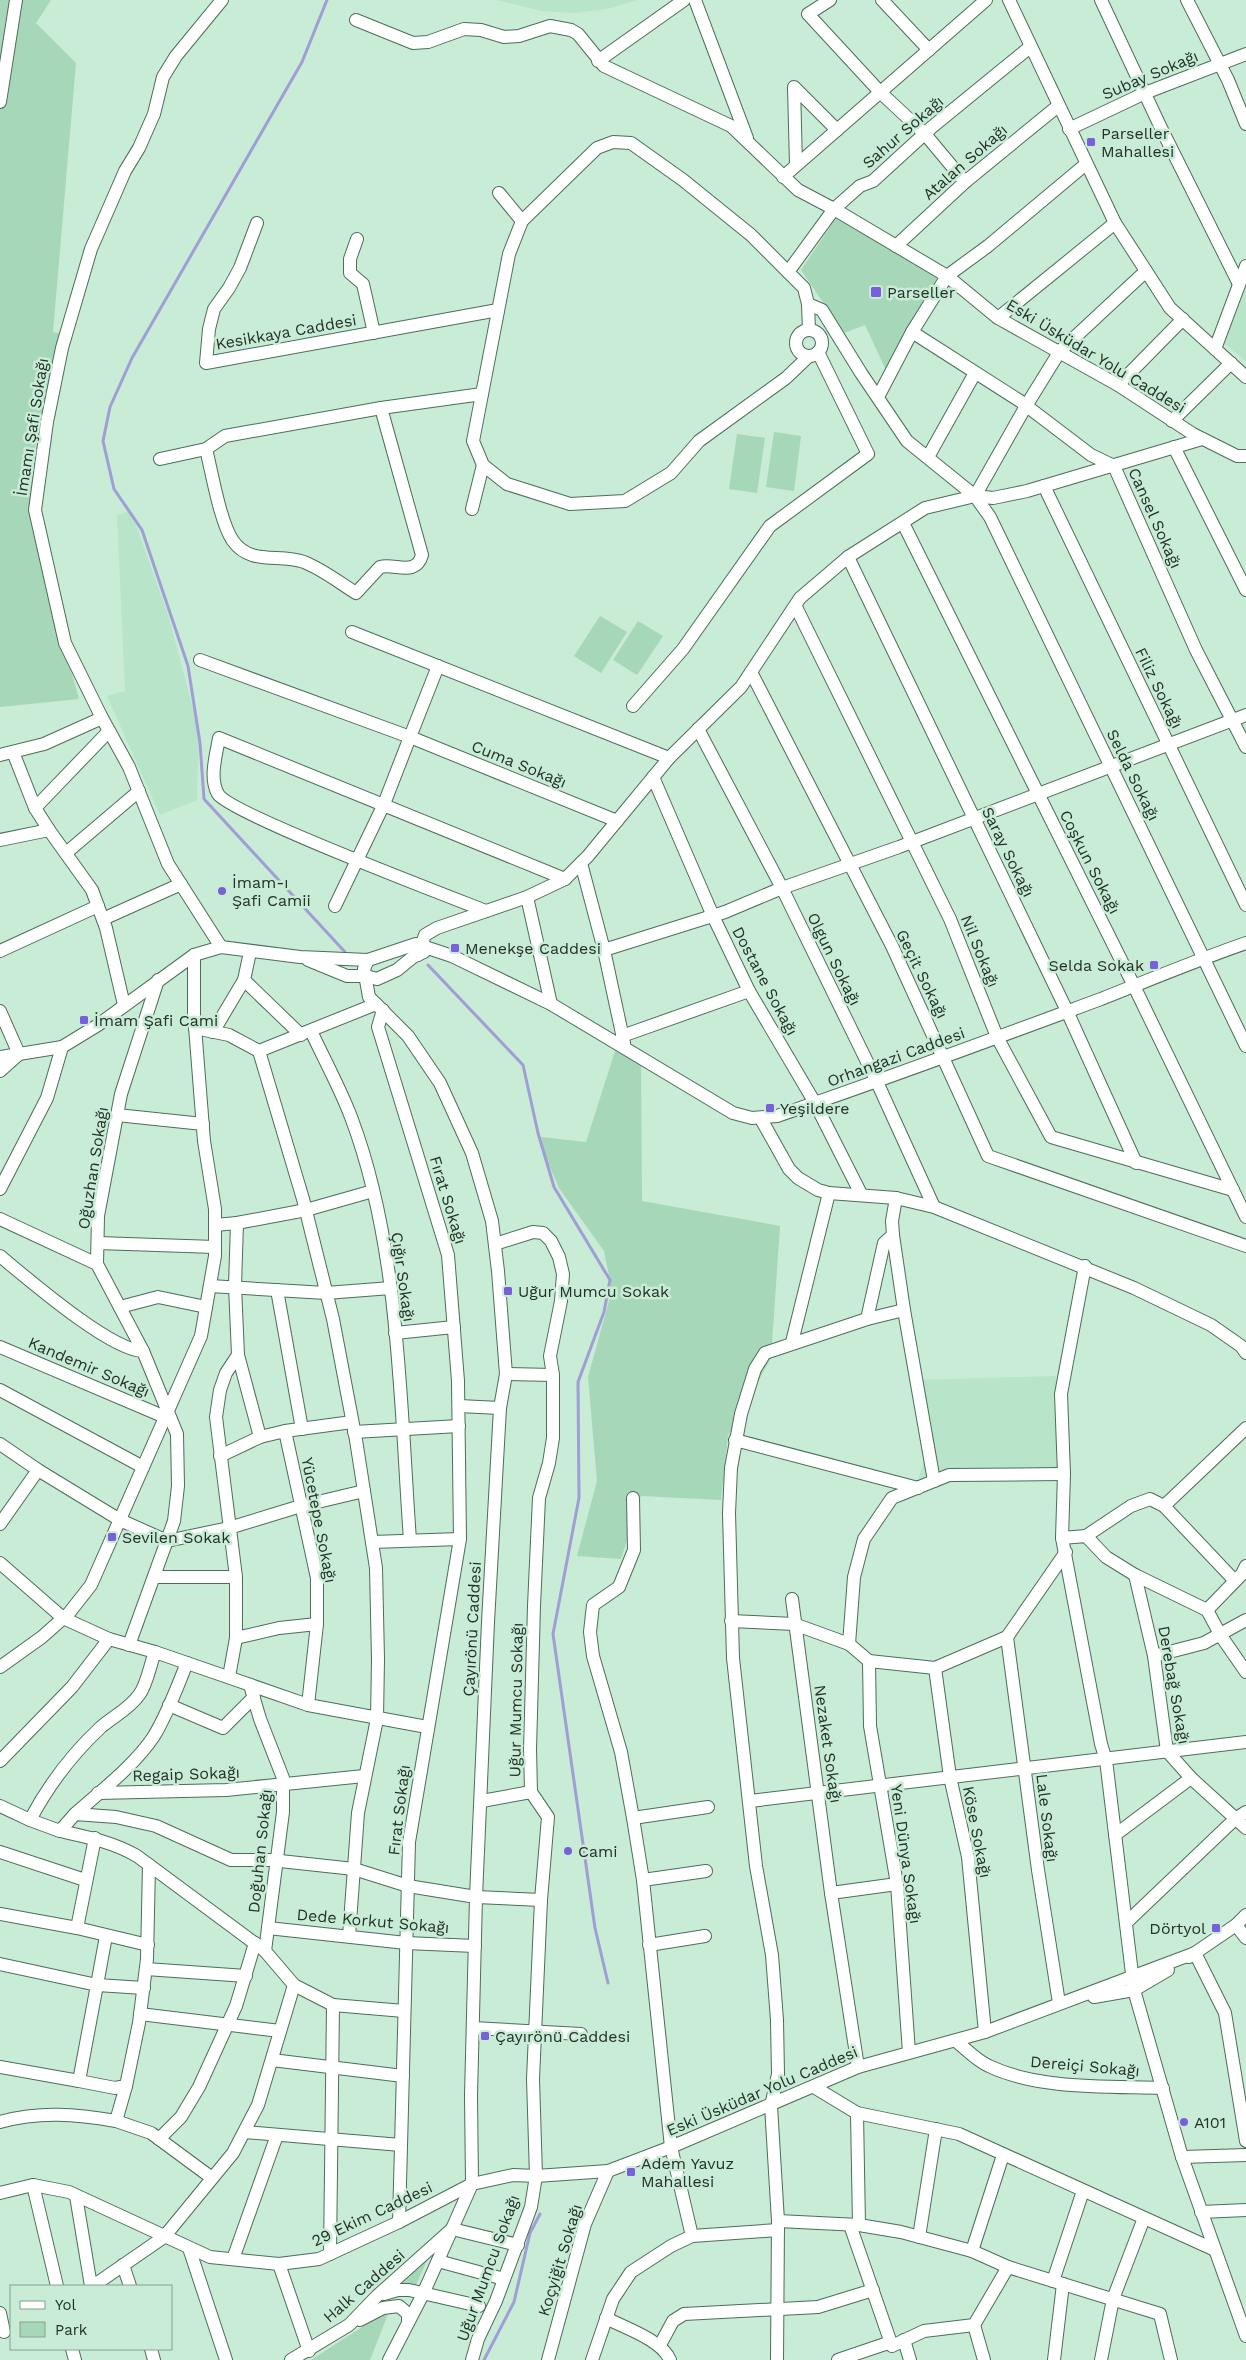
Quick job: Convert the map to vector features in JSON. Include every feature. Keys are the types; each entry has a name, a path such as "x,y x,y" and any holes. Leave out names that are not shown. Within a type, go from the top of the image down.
{"street":[{"path":"0,102 16,0"},
{"name":"İmamı Şafi Sokağı","path":"221,947 168,864 129,767 109,732 65,643 35,510 47,422 62,348 91,249 125,171 139,148 154,114 164,77 176,56 222,0"},
{"path":"598,60 684,0"},
{"path":"695,0 748,141"},
{"path":"830,0 808,14 880,92 925,134 965,182"},
{"path":"882,0 929,50"},
{"path":"782,177 929,50 972,4 986,0"},
{"path":"1009,0 1114,223 1170,308 1246,377"},
{"path":"1101,0 1144,93 1239,284"},
{"path":"1187,0 1220,63 1246,124"},
{"name":"Eski Üsküdar Yolu Caddesi","path":"356,20 413,43 428,42 464,29 481,30 497,36 512,37 550,26 558,26 578,34 598,60 612,71 724,121 738,131 782,177 798,190 834,209 960,284 998,318 1118,385 1202,439 1237,456 1246,456"},
{"name":"Sahur Sokağı","path":"788,272 834,209 860,186 873,181 925,134 1030,47"},
{"name":"Subay Sokağı","path":"1069,129 1144,93 1246,54"},
{"path":"796,165 794,87 837,130"},
{"name":"Atalan Sokağı","path":"896,246 965,182 1058,106"},
{"path":"809,330 808,304 804,288 751,235 683,180 631,143 613,142 597,148 522,221 509,254 473,441 483,465 507,484 570,504 625,501 671,473 699,441 786,378 814,354 822,343 819,334 809,330 800,333 796,343 800,352 814,354"},
{"path":"878,397 912,332 947,276 988,246 1086,164"},
{"path":"499,193 522,221"},
{"name":"Kesikkaya Caddesi","path":"257,223 240,268 214,309 209,330 206,363 498,310"},
{"path":"998,318 1114,223"},
{"name":"Kesikkaya Caddesi","path":"357,239 350,259 350,273 363,284 374,333"},
{"path":"1215,348 1246,266"},
{"path":"975,496 1026,406 1060,351 1146,271"},
{"name":"Selda Sokağı","path":"808,304 822,310 907,441 975,496 990,517 1246,1046"},
{"path":"1118,385 1183,319"},
{"name":"Cansel Sokağı","path":"912,332 1026,406 1091,455 1114,466 1196,650 1246,747"},
{"path":"633,706 683,649 770,526 868,454 814,354"},
{"path":"1172,421 1230,362"},
{"path":"928,457 975,373"},
{"path":"160,459 206,449 225,436 381,408 482,394"},
{"path":"206,449 227,530 244,552 261,558 301,561 356,594 380,567 412,568 417,564 422,555 381,408"},
{"path":"300,957 347,976 366,976 377,979 400,966 419,950 425,936 437,928 527,897 565,879 581,863 669,758 741,687 796,607 800,598 848,557 924,508 975,496 993,498 1044,486 1202,439"},
{"path":"1174,447 1246,590"},
{"path":"472,509 483,465"},
{"name":"Filiz Sokağı","path":"1044,486 1246,904"},
{"name":"Coşkun Sokağı","path":"903,523 1134,986 1246,1217"},
{"name":"Saray Sokağı","path":"848,557 1067,1011 1136,1163"},
{"name":"Nil Sokağı","path":"796,607 950,919 997,1037 1051,1137 1232,1190"},
{"path":"352,632 669,758"},
{"name":"Cuma Sokağı","path":"200,660 410,738 617,821"},
{"path":"335,906 384,804 438,666"},
{"name":"Geçit Sokağı","path":"751,672 892,946 988,1156 1246,1246"},
{"path":"604,950 713,916 782,888 974,819 1246,715"},
{"path":"0,755 44,744 102,718"},
{"name":"Olgun Sokağı","path":"698,729 782,888 877,1082 934,1206"},
{"path":"36,808 109,732"},
{"path":"486,911 356,859 233,806 218,795 214,780 219,738 565,879"},
{"path":"13,752 36,808 49,830 92,890 103,919 124,1005"},
{"name":"Dostane Sokağı","path":"653,777 713,916 749,991 815,1103 861,1194"},
{"path":"66,853 139,792"},
{"path":"0,840 49,830"},
{"path":"581,863 604,950 624,1043 749,991"},
{"path":"103,919 181,884"},
{"path":"527,897 551,1004"},
{"path":"0,951 98,906"},
{"name":"Orhangazi Caddesi","path":"419,950 434,949 481,969 624,1043 733,1113 761,1118 777,1116 877,1082 1246,943"},
{"path":"0,1058 62,1047 98,1025 194,955 221,947 300,957 368,960 408,946 419,950"},
{"path":"213,1032 244,980 250,952"},
{"path":"387,953 394,953 399,956 400,966"},
{"path":"0,1667 42,1637 63,1618 91,1585 201,1336 215,1247 215,1209 202,1124 195,1028 194,955"},
{"path":"259,1051 379,1007 369,996 364,969 368,960"},
{"name":"Fırat Sokağı","path":"381,977 377,989 379,1007 378,1027 448,1255 459,1406 460,1539 409,1842 399,2222"},
{"name":"Oğuzhan Sokağı","path":"97,1264 98,1216 121,1094 158,980"},
{"name":"Çığır Sokağı","path":"244,980 306,1033 351,1117 373,1191 391,1288 410,1540"},
{"name":"Çayırönü Caddesi","path":"379,1007 408,1036 440,1083 472,1153 492,1221 506,1374 500,1408 476,1897 472,2184 423,2294 389,2360"},
{"path":"0,1011 19,1054"},
{"path":"195,1028 229,1035 259,1051 306,1210 326,1293 354,1427 376,1568 378,1659 377,1720 374,1741 364,1776 358,1813 349,1936"},
{"path":"0,1190 47,1098 62,1047"},
{"path":"0,1071 19,1054"},
{"path":"117,1115 202,1124"},
{"path":"761,1118 790,1169 807,1185 829,1193 896,1198 934,1206 1085,1266 1211,1325 1241,1346 1246,1353"},
{"path":"215,1225 237,1223 306,1210 373,1191"},
{"path":"792,1342 829,1193"},
{"path":"896,1198 892,1222 893,1235 934,1481"},
{"path":"0,1219 97,1264 143,1351 167,1414 177,1434 178,1486 174,1521 129,1646"},
{"path":"237,1223 235,1286 238,1355 260,1437"},
{"name":"Uğur Mumcu Sokağı","path":"472,2360 478,2339 518,2244 531,2207 536,2176 533,2079 541,1900 548,1817 531,1792 530,1749 538,1498 549,1463 553,1438 553,1375 550,1356 561,1301 563,1274 559,1256 551,1241 543,1233 533,1232 495,1244"},
{"path":"867,1319 884,1243 893,1235"},
{"path":"98,1244 215,1247"},
{"path":"0,1256 59,1304 122,1346 134,1351 143,1351"},
{"path":"1085,1266 1061,1394 1064,1474 1062,1538 1101,1744 1106,1760 1134,1990 1182,2158 1213,2249 1246,2336"},
{"path":"210,1286 235,1286 326,1293 391,1288"},
{"path":"277,1290 302,1429"},
{"path":"120,1307 158,1297 206,1307"},
{"path":"777,2360 778,2226 771,2106 778,2074 774,1982 756,1866 733,1658 729,1513 731,1468 735,1440 754,1369 761,1356 770,1350 792,1342 867,1319 904,1310"},
{"path":"394,1333 454,1327"},
{"name":"Kandemir Sokağı","path":"0,1347 167,1414"},
{"path":"229,1677 236,1638 236,1577 216,1417 220,1390 226,1373 238,1355"},
{"path":"506,1374 553,1375"},
{"path":"0,1390 143,1468"},
{"path":"459,1406 500,1408"},
{"path":"220,1456 260,1437 285,1431 354,1427 459,1426"},
{"path":"1164,1506 1246,1428"},
{"name":"Yücetepe Sokağı","path":"285,1431 317,1578 317,1624 308,1705"},
{"path":"735,1440 918,1488"},
{"path":"0,1444 38,1470 120,1520 168,1541 229,1528 301,1506 364,1491"},
{"path":"0,1524 38,1470"},
{"path":"849,1644 854,1576 864,1539 892,1498 949,1475 1064,1474"},
{"path":"633,1498 634,1550 619,1587 593,1605 590,1632 593,1656 620,1752 633,1818 643,1880 672,2147 692,2236"},
{"path":"1062,1538 1086,1536 1131,1506 1150,1499 1164,1506 1235,1581"},
{"path":"1086,1536 1106,1557 1136,1575 1207,1610 1221,1636 1246,1672"},
{"path":"372,1542 460,1539"},
{"path":"731,1621 794,1624 849,1644 868,1661 935,1668 1007,1636 1066,1552"},
{"path":"0,1563 63,1618 109,1639 229,1677 252,1691 377,1720 427,1727"},
{"path":"1207,1610 1235,1581 1246,1566"},
{"name":"Derebağ Sokağı","path":"1136,1575 1154,1656 1167,1751 1191,1778 1246,1828"},
{"path":"154,1577 236,1577"},
{"name":"Nezaket Sokağı","path":"792,1599 831,1893 858,2067"},
{"path":"1154,1656 1204,1643 1221,1636 1246,1620"},
{"path":"236,1638 278,1628 317,1624"},
{"name":"Lale Sokağı","path":"1007,1636 1038,1870 1059,2003"},
{"path":"0,1761 72,1687 109,1639"},
{"path":"30,1820 45,1791 65,1763 103,1725 125,1711 141,1694 155,1652"},
{"name":"Yeni Dünya Sokağı","path":"868,1661 870,1726 896,1884 909,2052"},
{"path":"60,1831 75,1814 124,1770 153,1737 187,1663"},
{"name":"Köse Sokağı","path":"935,1668 950,1777 968,1857 984,2032"},
{"path":"169,1705 223,1728 252,1691"},
{"name":"Doğuhan Sokağı","path":"159,2139 181,2117 199,2087 228,2025 246,1976 268,1928 283,1812 283,1778 252,1691"},
{"path":"750,1802 1246,1742"},
{"name":"Regaip Sokağı","path":"98,1793 226,1790 364,1776"},
{"path":"1115,1835 1191,1778"},
{"path":"482,1801 531,1792"},
{"path":"0,1806 60,1831 95,1838 123,1847 260,1947 294,1985 332,2005 404,2011"},
{"path":"633,1818 708,1807"},
{"path":"1127,1922 1235,1819 1246,1812"},
{"path":"75,1814 116,1817 156,1826 231,1860 276,1861 354,1869 408,1886 476,1897 541,1900"},
{"path":"77,1928 85,1880 95,1838"},
{"path":"0,1852 85,1880"},
{"path":"116,2121 126,2086 144,1988 148,1945 149,1865"},
{"path":"643,1880 706,1871"},
{"path":"831,1893 896,1884"},
{"path":"0,1914 77,1928 148,1945"},
{"name":"Eski Üsküdar Yolu Caddesi","path":"1059,2003 1134,1990 1195,1953 1246,1915"},
{"path":"1236,1924 1246,1938"},
{"name":"Dede Korkut Sokağı","path":"268,1928 406,1943 475,1946"},
{"path":"79,2081 106,1936"},
{"path":"649,1945 705,1936"},
{"path":"1195,1953 1225,2012 1246,2141"},
{"name":"Eski Üsküdar Yolu Caddesi","path":"472,2184 514,2175 536,2176 608,2170 672,2147 858,2067 984,2032 1195,1953"},
{"path":"0,1964 97,1985 144,1988"},
{"path":"146,1969 246,1976"},
{"path":"93,2285 164,2237 233,2153 258,2105 294,1985"},
{"path":"330,2254 332,2005"},
{"path":"140,2014 280,2031"},
{"path":"473,2028 581,2034"},
{"name":"Dereiçi Sokağı","path":"956,2041 988,2066 1026,2078 1071,2084 1163,2088"},
{"path":"272,2060 403,2076"},
{"path":"0,2067 115,2088 126,2086"},
{"path":"814,2087 857,2113 959,2134 1213,2249"},
{"path":"857,2113 855,2225 873,2290 892,2346 924,2331 974,2325"},
{"path":"0,2122 24,2115 75,2114 116,2121 151,2133 212,2178"},
{"path":"919,2237 936,2129"},
{"path":"244,2132 401,2145"},
{"path":"233,2260 277,2135"},
{"path":"972,2251 1003,2155"},
{"path":"1182,2158 1246,2155"},
{"name":"Koçyiğit Sokağı","path":"548,2360 585,2224 608,2170"},
{"name":"29 Ekim Caddesi","path":"33,2185 76,2196 210,2257 279,2264 319,2259 399,2222 472,2184"},
{"path":"0,2193 33,2185 57,2285"},
{"path":"1054,2360 1058,2282 1083,2191"},
{"path":"76,2196 92,2285"},
{"path":"1201,2212 1246,2210"},
{"path":"1101,2360 1113,2299 1144,2218"},
{"path":"592,2360 613,2299 631,2272 671,2246 692,2236 778,2226 855,2225 919,2237 972,2251 1008,2266 1160,2314 1171,2360"},
{"path":"452,2229 518,2244"},
{"name":"Halk Caddesi","path":"291,2360 309,2351 348,2325 377,2296 452,2229"},
{"path":"189,2248 226,2360"},
{"path":"438,2261 504,2278"},
{"path":"279,2264 309,2351"},
{"path":"123,2265 130,2285"},
{"path":"984,2360 974,2325 1008,2266"},
{"path":"377,2296 398,2290 479,2306"},
{"path":"660,2345 673,2321 684,2314 818,2307 873,2290"},
{"path":"348,2325 391,2306 399,2306 408,2314 408,2322"},
{"path":"0,2313 5,2332"},
{"path":"606,2318 660,2345 670,2360"},
{"path":"904,2340 910,2360"},
{"path":"838,2360 891,2342"}],"shaded area":[{"path":"497,0 638,0 607,9 575,13 542,11"},
{"path":"1246,285 1246,362 1224,343"},
{"path":"131,511 169,618 199,732 197,800 160,815 107,696 125,691 117,515"},
{"path":"1056,1376 1059,1480 953,1482 916,1495 918,1480 925,1458 914,1380"}],"green space":[{"path":"0,0 51,0 36,23 76,63 53,332 63,334 34,451 48,587 79,699 0,707"},
{"path":"837,217 939,274 886,370 865,325 844,333 801,270"},
{"path":"774,432 801,436 794,491 766,487"},
{"path":"737,434 765,438 757,493 729,489"},
{"path":"600,616 627,632 601,673 574,656"},
{"path":"638,621 663,636 637,675 613,660"},
{"path":"616,1048 641,1062 642,1201 780,1226 771,1358 728,1436 721,1500 641,1496 621,1559 577,1556 597,1481 588,1377 612,1290 604,1251 559,1188 546,1158 541,1137 586,1142"},
{"path":"430,2254 416,2285 401,2285"},
{"path":"384,2313 388,2314 370,2360 311,2360"}],"waterway":[{"path":"327,0 302,62 132,358 110,407 103,441 114,489 142,530 188,666 200,743 204,799 345,952"},
{"path":"428,965 523,1065 538,1133 554,1187 610,1280 604,1312 578,1382 579,1498 553,1634 595,1928 608,1983"},
{"path":"484,2360 514,2302 530,2233 540,2214"}],"place":[{"name":"Parseller Mahallesi","path":"1091,142"},
{"name":"Parseller","path":"876,292"},
{"name":"İmam-ı Şafi Camii","path":"222,891"},
{"name":"Menekşe Caddesi","path":"455,948"},
{"name":"Selda Sokak","path":"1154,965"},
{"name":"İmam Şafi Cami","path":"84,1020"},
{"name":"Yeşildere","path":"770,1108"},
{"name":"Uğur Mumcu Sokak","path":"508,1291"},
{"name":"Sevilen Sokak","path":"112,1537"},
{"name":"Cami","path":"568,1851"},
{"name":"Dörtyol","path":"1216,1928"},
{"name":"Çayırönü Caddesi","path":"485,2036"},
{"name":"A101","path":"1184,2122"},
{"name":"Adem Yavuz Mahallesi","path":"631,2172"}]}
